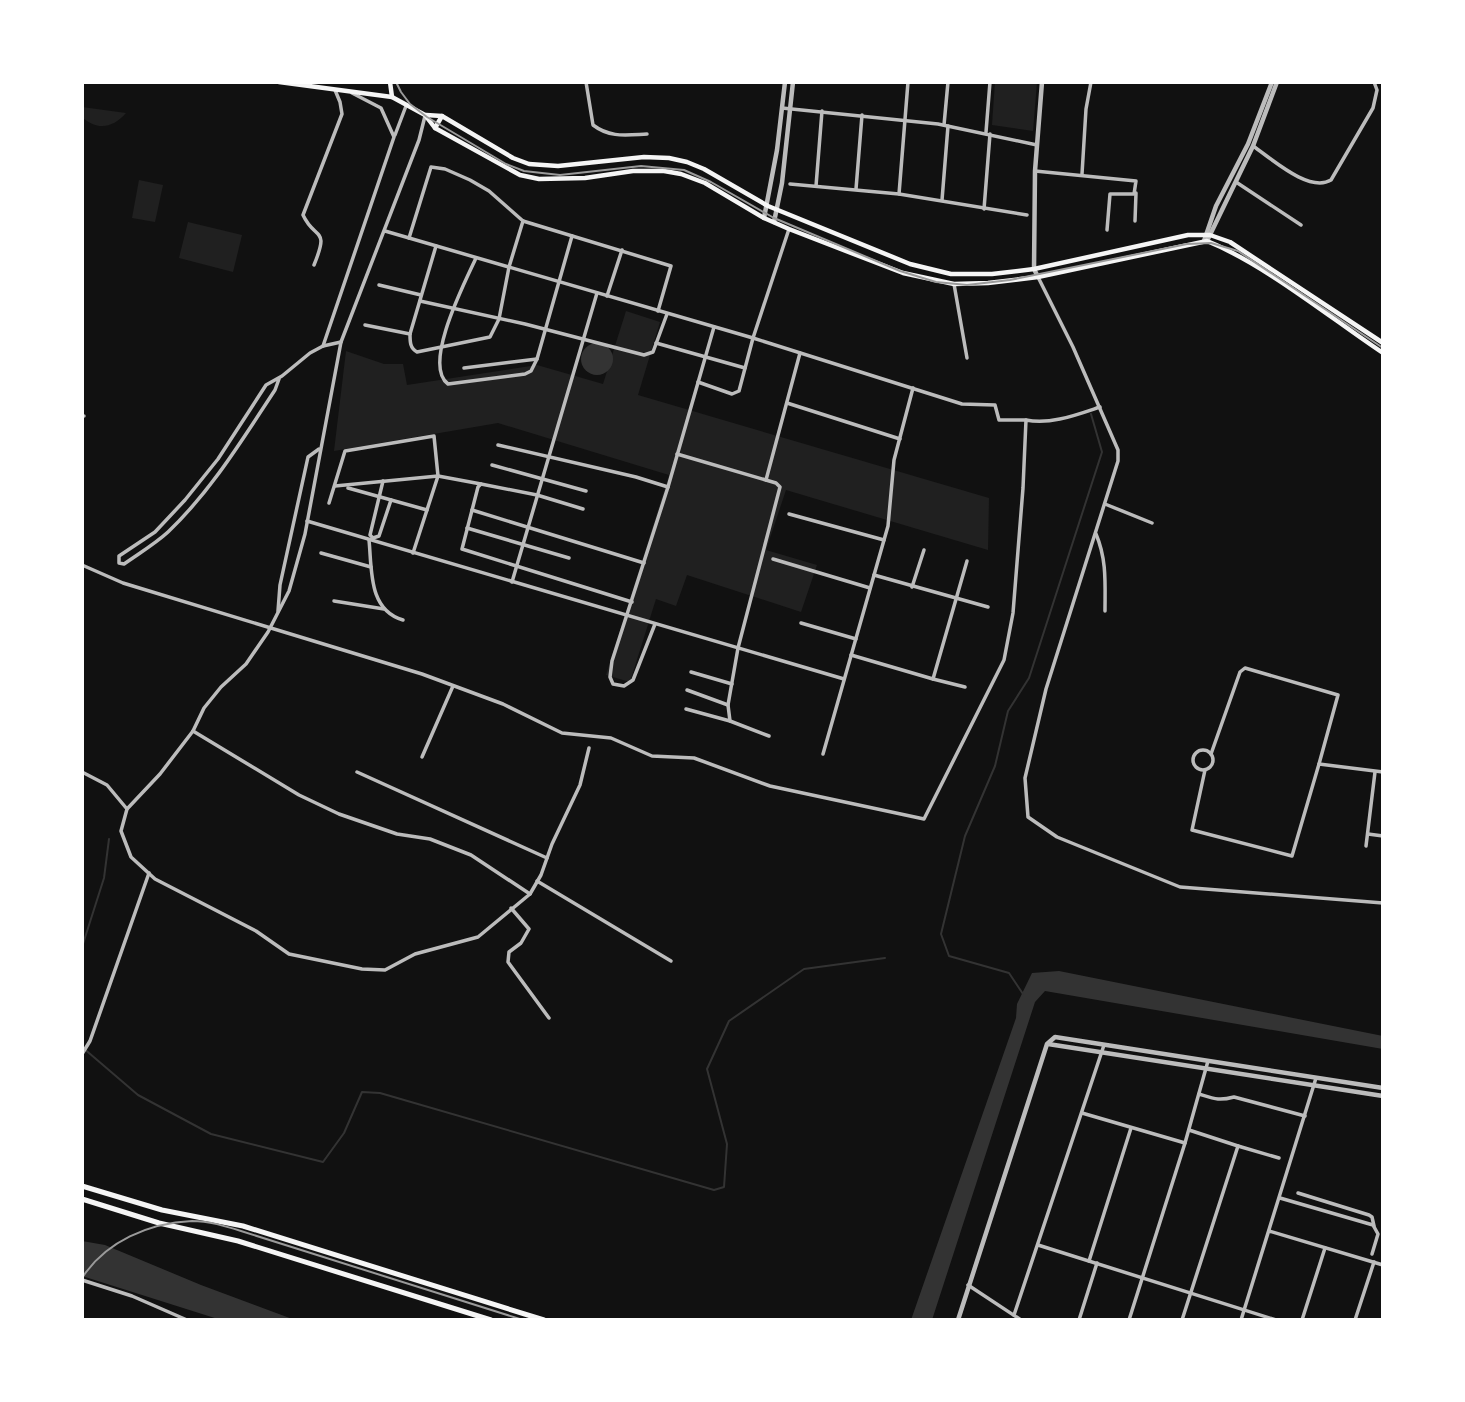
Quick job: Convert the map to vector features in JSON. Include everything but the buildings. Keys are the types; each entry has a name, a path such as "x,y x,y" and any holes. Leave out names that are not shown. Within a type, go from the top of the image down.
{"main road":[{"path":"279,82 392,97 425,115 442,116 513,158 529,164 558,166 644,157 669,158 704,169 768,206 877,252 951,274 992,274 1034,269 1188,235 1230,242 1383,343"},
{"path":"390,82 392,97"},
{"path":"425,115 435,128 520,175 539,179 585,178 633,171 664,170 705,183 764,218 789,229 903,273 954,284 1038,277 1207,238 1265,272 1383,353"},
{"path":"435,128 442,116"},
{"path":"873,261 877,252"},
{"path":"82,1186 162,1210 243,1226 544,1320"},
{"path":"108,1207 112,1195"},
{"path":"82,1199 159,1223 239,1241 491,1320"},
{"path":"159,1223 162,1210"}],"street":[{"path":"586,82 593,125 602,132 616,136 647,134"},
{"path":"764,218 768,206 785,82"},
{"path":"774,222 793,82"},
{"path":"899,194 908,82"},
{"path":"942,201 948,82"},
{"path":"984,209 990,82"},
{"path":"1042,82 1035,172 1034,269 1100,407 1118,450 1118,461 1046,689 1025,778 1028,817 1057,838 1180,887 1383,904"},
{"path":"1082,175 1086,109 1091,82"},
{"path":"1251,145 1272,82"},
{"path":"1207,238 1216,206 1233,181 1251,145 1277,82"},
{"path":"1251,145 1300,178 1323,185 1331,180 1373,107 1377,90 1374,82"},
{"path":"337,89 365,98 381,108 394,136"},
{"path":"314,265 321,240 319,233 303,215 342,114 337,89"},
{"path":"323,346 406,106"},
{"path":"782,108 862,114 946,125 1037,145"},
{"path":"816,186 822,111"},
{"path":"856,189 862,114"},
{"path":"425,115 419,140 341,342 307,521 289,591 247,664 221,687 160,774 127,809 121,831 131,857 155,879 256,931 289,954 362,969 385,970 415,954 478,937 530,894 580,785 589,748"},
{"path":"409,238 431,167 445,169 488,191 523,221 671,266 659,311"},
{"path":"1035,172 1133,179 1136,182 1135,221"},
{"path":"1233,181 1301,225"},
{"path":"790,184 899,194 1027,215"},
{"path":"1107,230 1110,194 1136,192"},
{"path":"436,246 410,334 410,344 418,352 490,337 499,318 509,267 523,221"},
{"path":"698,382 732,394 739,391 753,338 789,229"},
{"path":"385,231 753,338 962,404 995,405 999,420 1038,422 1100,407"},
{"path":"476,258 453,308 441,346 441,375 448,384 525,374 534,368 572,236"},
{"path":"607,296 622,250"},
{"path":"954,284 967,358"},
{"path":"379,285 421,295"},
{"path":"512,582 597,293"},
{"path":"420,301 644,355 653,352 667,314"},
{"path":"365,325 410,334"},
{"path":"654,624 634,680 624,686 617,686 610,677 612,662 668,486 714,327"},
{"path":"279,379 275,390 229,461 205,490 166,534 124,564 118,562 119,556 155,532 198,484 218,459 266,385 279,379 310,353 323,346 341,342"},
{"path":"656,343 745,368"},
{"path":"766,480 800,353"},
{"path":"464,368 537,359"},
{"path":"823,754 888,526 894,460 913,388"},
{"path":"787,403 900,439"},
{"path":"82,565 123,583 422,674 503,705 562,733 611,738 652,756 694,758 770,786 924,819 1004,660 1013,613 1026,420"},
{"path":"328,503 345,451 434,436 438,476 413,553"},
{"path":"498,445 668,486"},
{"path":"278,613 280,585 308,457 319,449"},
{"path":"677,454 776,483 781,491 738,648 728,705 730,721"},
{"path":"492,465 586,491"},
{"path":"335,486 438,476 537,495 583,509"},
{"path":"383,481 370,534 373,538 379,536 391,500"},
{"path":"198,484 205,490"},
{"path":"481,484 462,543 465,551 632,602"},
{"path":"345,486 427,510"},
{"path":"1104,504 1152,523"},
{"path":"472,510 644,563"},
{"path":"789,514 884,540"},
{"path":"307,521 844,679"},
{"path":"1383,524 1383,532"},
{"path":"467,527 569,558"},
{"path":"1095,533 1102,549 1105,572 1105,611"},
{"path":"369,540 373,585 379,603 384,610 403,620"},
{"path":"912,587 924,550"},
{"path":"321,553 372,567"},
{"path":"773,559 870,588"},
{"path":"933,679 967,561"},
{"path":"874,575 988,607"},
{"path":"334,601 384,610"},
{"path":"800,623 856,639"},
{"path":"851,655 965,687"},
{"path":"1245,668 1338,695 1319,764 1292,856 1192,830 1205,769 1212,764 1211,754 1240,672 1245,668"},
{"path":"691,672 732,684"},
{"path":"422,757 453,685"},
{"path":"687,690 728,705"},
{"path":"686,709 730,721 769,736"},
{"path":"192,732 309,800 397,834 430,839 471,855 530,894"},
{"path":"1205,769 1196,767 1194,758 1203,750 1211,754"},
{"path":"1319,764 1383,772"},
{"path":"1366,846 1375,771"},
{"path":"82,772 107,785 127,809"},
{"path":"357,772 547,858"},
{"path":"1368,834 1383,836"},
{"path":"82,1054 90,1041 149,873"},
{"path":"537,881 671,961"},
{"path":"511,908 529,929 521,943 509,952 508,962 549,1018"},
{"path":"958,1320 1047,1044 1055,1037 1383,1088"},
{"path":"1047,1044 1383,1096"},
{"path":"1014,1315 1104,1045"},
{"path":"1129,1320 1208,1069 1208,1061"},
{"path":"1241,1320 1315,1086 1315,1078"},
{"path":"1199,1094 1218,1100 1234,1097 1305,1116"},
{"path":"1082,1113 1185,1143"},
{"path":"1089,1261 1131,1128"},
{"path":"1189,1130 1279,1158"},
{"path":"1182,1320 1238,1146"},
{"path":"1298,1193 1373,1217 1378,1234 1372,1254"},
{"path":"1280,1198 1374,1226"},
{"path":"1269,1231 1383,1265"},
{"path":"1038,1245 1276,1320"},
{"path":"1302,1320 1325,1248"},
{"path":"1355,1320 1374,1262"},
{"path":"1079,1320 1097,1263"},
{"path":"82,1280 132,1296 187,1320"},
{"path":"968,1285 1021,1320"}],"shaded area":[{"path":"995,82 1037,82 1033,131 992,125"},
{"path":"82,107 126,113 110,125 99,126 82,117"},
{"path":"139,180 163,185 155,222 132,218"},
{"path":"188,222 242,235 233,272 179,258"},
{"path":"626,311 660,322 638,395 989,498 988,550 786,490 766,550 817,565 801,612 687,575 676,606 656,599 630,682 606,675 669,475 498,423 334,451 346,351 384,364 403,364 407,385 537,365 603,384"},
{"path":"597,343 608,348 613,359 608,370 597,375 586,370 581,359 586,348"},
{"path":"1059,971 1383,1036 1383,1049 1045,991 1035,1002 932,1320 911,1320 1016,1018 1017,1004 1032,973"},
{"path":"82,1241 105,1245 295,1320 221,1320 82,1276"}],"waterway":[{"path":"1023,994 1009,973 949,956 941,934 965,836 995,766 1008,711 1029,678 1102,452 1091,414"},
{"path":"82,947 104,878 109,839"},
{"path":"82,1047 138,1095 211,1134 323,1162 344,1133 362,1092 380,1093 714,1190 724,1187 727,1144 707,1069 729,1021 804,969 885,958"}],"railway":[{"path":"396,82 410,104 427,117 506,164 524,171 560,175 641,166 684,170 711,182 774,218 900,271 936,282 967,285 1010,280 1187,244 1211,243 1238,251 1383,348"},
{"path":"82,1278 103,1254 130,1236 160,1226 198,1221 235,1229 523,1320"}]}
